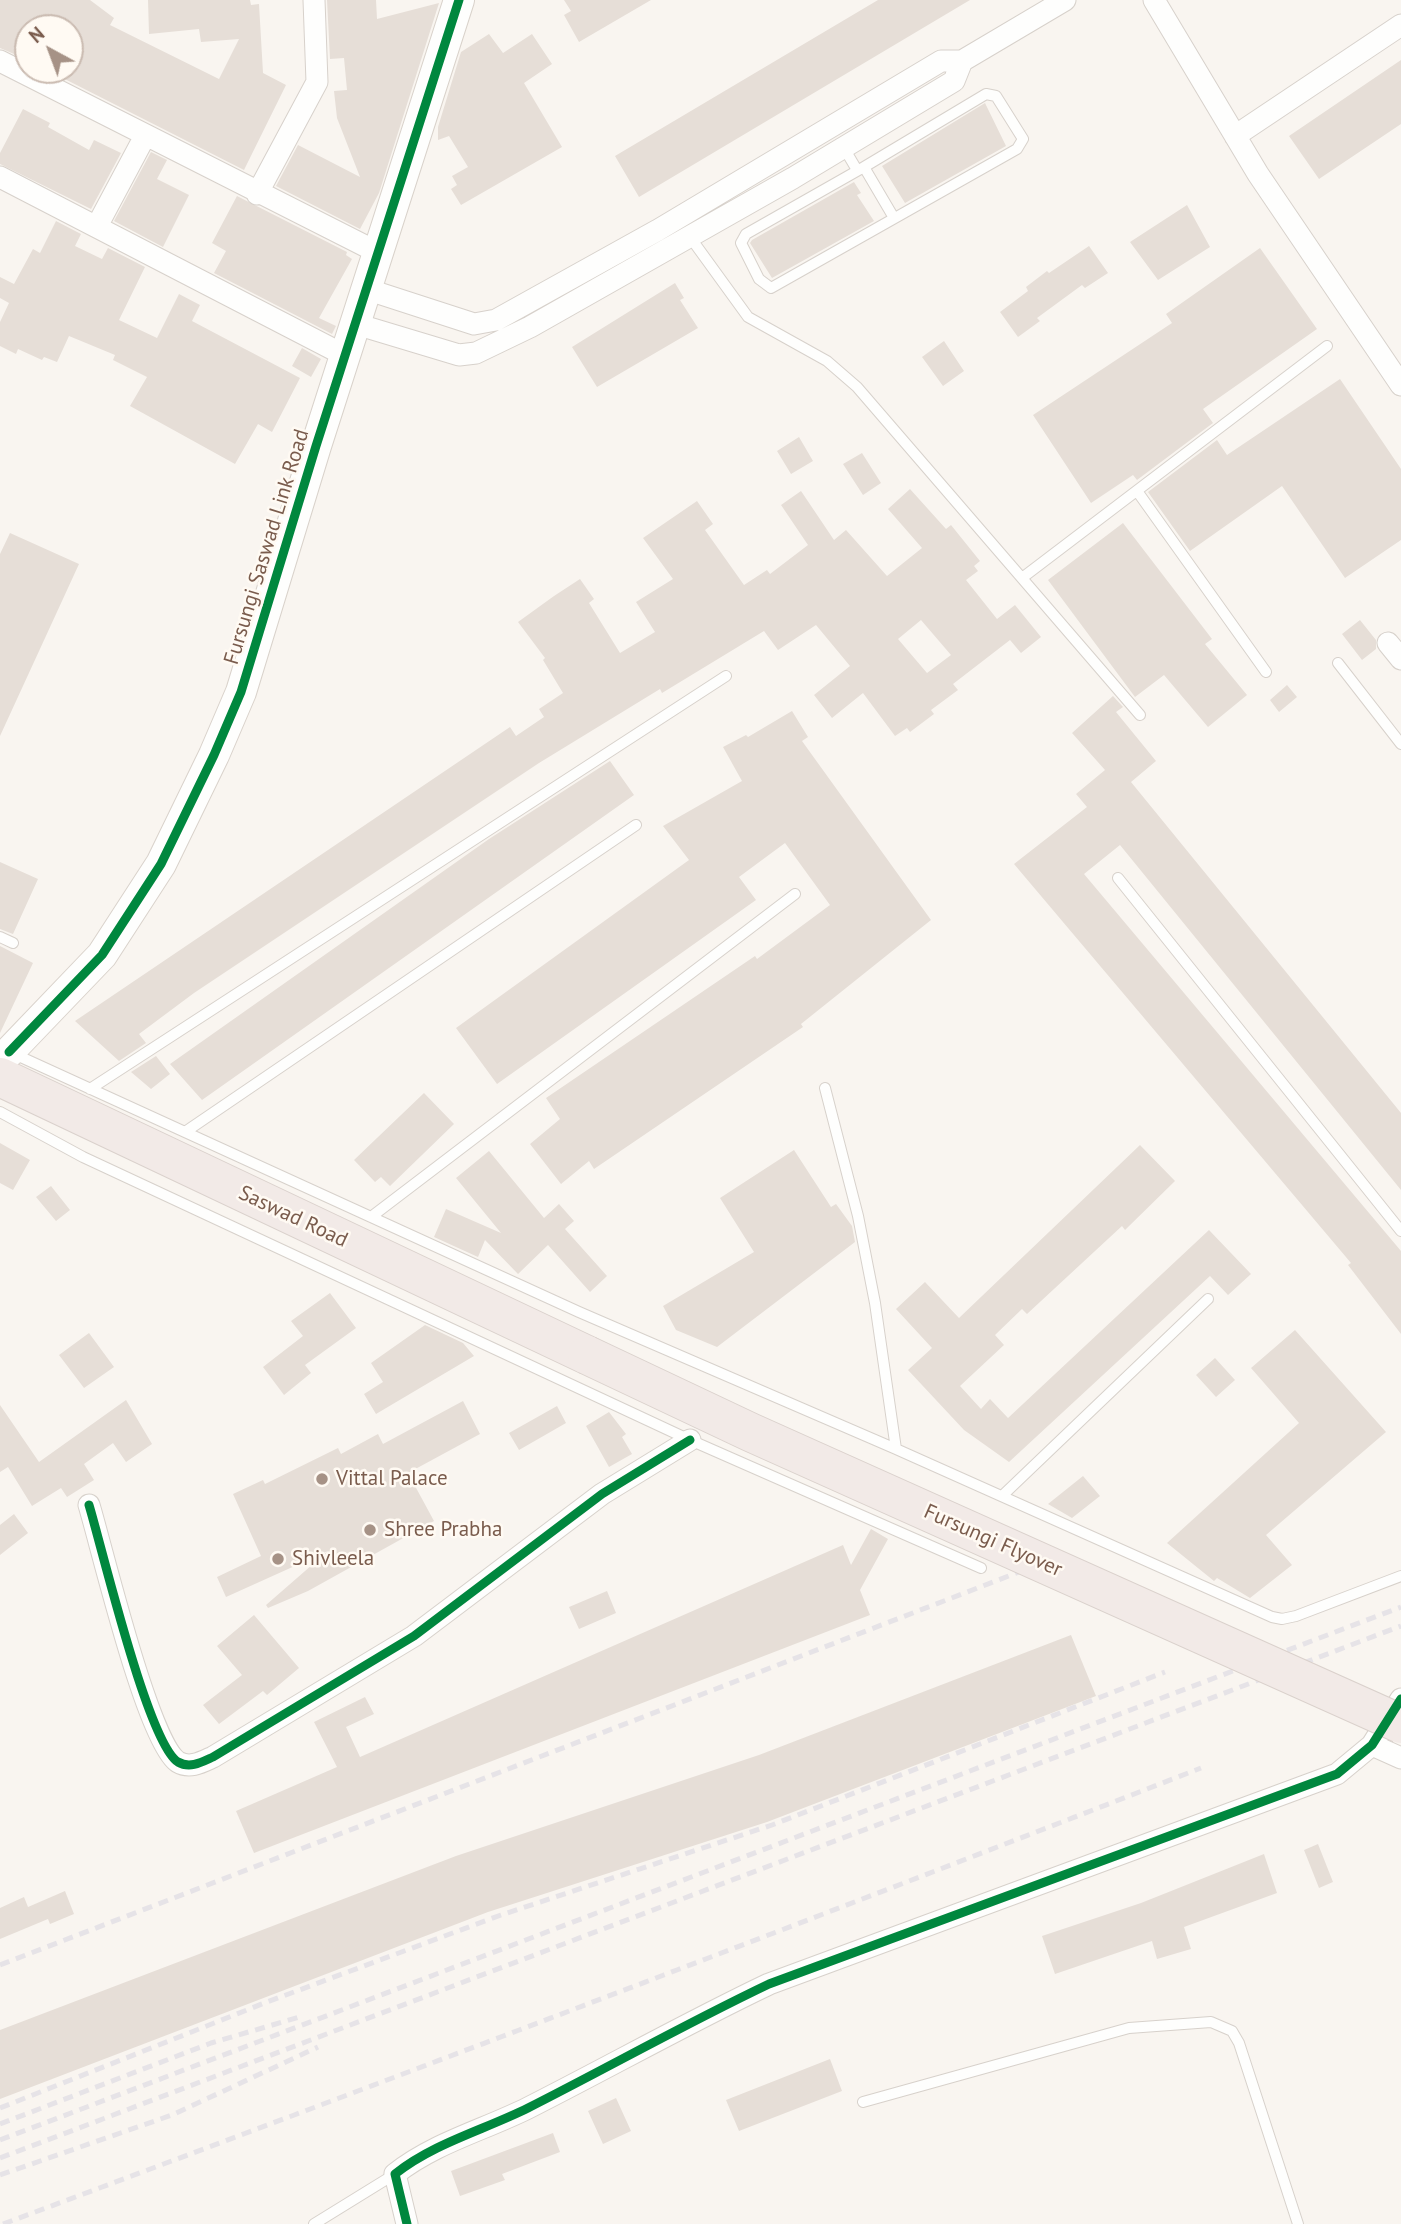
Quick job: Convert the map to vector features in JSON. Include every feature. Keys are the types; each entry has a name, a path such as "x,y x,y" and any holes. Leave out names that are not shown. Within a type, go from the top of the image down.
{"highway":[{"name":"Saswad Road","path":"3,1059 587,1355"},
{"name":"Fursungi Flyover","path":"587,1355 1386,1734"}],"street":[{"path":"257,194 317,82 314,0"},
{"name":"Fursungi Saswad Link Road","path":"3,1059 102,955 161,864 214,755 240,692 377,252 459,0"},
{"path":"366,289 474,324 496,320 658,230 941,61 962,61 1065,0"},
{"path":"1154,0 1235,136 1401,385"},
{"path":"1235,136 1401,26"},
{"path":"0,61 257,194 377,252"},
{"path":"356,324 470,356 530,327 844,148 954,81 962,61"},
{"path":"97,226 145,136"},
{"path":"0,177 346,356"},
{"path":"89,1505 150,1715 167,1750 178,1762 192,1765 213,1757 414,1636 603,1494 690,1440"},
{"path":"407,2224 395,2174 431,2151 526,2109 689,2022 769,1984 1337,1774 1386,1734 1401,1699"},
{"path":"1386,1734 1401,1758"}],"lane":[{"path":"986,94 996,96 1023,139 1017,149 771,288 759,279 741,243 746,234 860,168 986,94"},
{"path":"844,148 894,218"},
{"path":"690,237 748,317 828,361 858,387 1140,715"},
{"path":"1022,579 1327,345"},
{"path":"1137,491 1266,672"},
{"path":"1338,663 1401,744"},
{"path":"90,1089 726,676"},
{"path":"185,1132 636,825"},
{"path":"1118,878 1401,1231"},
{"path":"371,1217 795,894"},
{"path":"0,937 13,943"},
{"path":"3,1059 90,1089 579,1312 1282,1619 1401,1576"},
{"path":"825,1088 858,1216 875,1303 896,1449"},
{"path":"0,1112 83,1157 690,1440 981,1568"},
{"path":"1002,1496 1208,1299"},
{"path":"863,2102 1129,2028 1211,2022 1232,2031 1239,2043 1298,2224"},
{"path":"314,2224 395,2174"}],"building":[{"path":"0,0 90,0 114,18 110,25 219,79 239,39 201,42 199,29 149,34 148,0 250,0 251,5 259,4 263,73 286,85 244,170 75,84 84,84 84,14 14,14 14,54 0,48"},
{"path":"327,0 376,0 377,19 439,3 379,193 360,229 276,186 298,145 360,177 337,118 334,91 347,90 344,58 330,59"},
{"path":"564,0 651,0 579,42 564,15 571,11"},
{"path":"878,0 970,0 639,197 615,156"},
{"path":"489,34 503,53 532,34 552,64 524,83 562,147 461,205 451,189 457,185 452,176 468,167 449,136 438,140 438,127 461,52"},
{"path":"1401,60 1401,124 1319,179 1289,136"},
{"path":"985,103 1006,146 905,203 882,166"},
{"path":"23,109 50,123 48,127 89,150 94,140 121,153 91,209 0,164 0,153"},
{"path":"151,152 167,160 157,179 189,195 163,247 114,221"},
{"path":"854,182 861,193 857,195 874,221 772,278 750,243 752,240"},
{"path":"237,196 347,252 346,255 352,259 319,318 336,326 332,334 214,273 226,251 212,243"},
{"path":"1187,205 1210,247 1158,280 1130,242"},
{"path":"56,221 81,234 75,246 102,259 108,248 145,267 119,320 157,338 179,294 200,305 192,321 300,378 272,432 258,424 235,464 130,406 147,377 113,360 115,355 69,336 57,362 44,357 42,360 18,349 16,354 0,346 0,322 9,303 0,298 0,277 14,284 33,249 40,253"},
{"path":"1089,246 1108,273 1085,288 1082,285 1037,318 1040,321 1018,337 1000,312 1028,291 1026,287 1047,271 1049,273"},
{"path":"1260,248 1317,329 1203,409 1213,423 1137,480 1133,475 1091,503 1033,415 1172,323 1166,314"},
{"path":"675,283 684,298 680,300 698,328 597,387 572,347"},
{"path":"944,341 964,371 943,386 922,357"},
{"path":"302,348 321,359 311,377 292,366"},
{"path":"1340,379 1401,469 1401,540 1345,578 1282,486 1190,551 1148,492 1217,440 1227,455"},
{"path":"799,437 813,461 791,474 777,451"},
{"path":"862,453 881,483 863,495 843,464"},
{"path":"910,489 946,529 951,525 980,561 974,566 978,571 966,580 997,619 1015,605 1041,637 1021,653 1010,640 953,684 958,690 931,710 934,714 910,732 907,728 895,736 863,693 832,718 814,695 850,666 816,625 778,650 764,631 662,693 660,689 539,763 194,993 139,1034 146,1043 119,1061 75,1021 510,727 516,736 544,717 539,709 563,693 543,660 545,658 518,622 554,596 580,579 594,599 589,603 620,653 655,632 636,602 673,579 643,538 697,501 713,524 705,530 744,585 767,570 770,574 808,545 781,505 801,491 834,540 846,530 887,576 922,548 888,509","holes":["921,620 951,655 927,673 898,639"]},
{"path":"1123,523 1212,639 1205,644 1247,695 1208,727 1164,675 1135,697 1048,580"},
{"path":"10,533 79,564 0,736 0,554"},
{"path":"1360,620 1376,640 1376,649 1362,660 1342,634"},
{"path":"1287,685 1297,697 1279,712 1270,700"},
{"path":"1113,696 1123,707 1116,712 1156,761 1131,782 1401,1113 1401,1190 1120,845 1084,874 1401,1251 1401,1334 1348,1265 1351,1263 1014,864 1087,807 1076,794 1105,770 1072,733"},
{"path":"792,711 808,737 802,741 931,920 801,1024 803,1027 594,1169 589,1161 561,1184 530,1144 560,1119 546,1098 755,956 757,959 830,905 785,843 739,877 756,900 497,1084 456,1028 689,860 663,826 742,781 723,747 746,735 748,737"},
{"path":"610,761 634,795 202,1100 170,1064 489,839"},
{"path":"0,862 38,879 13,934 0,929"},
{"path":"0,946 33,963 0,1033"},
{"path":"156,1056 170,1074 151,1089 131,1072"},
{"path":"424,1093 454,1124 390,1186 381,1177 375,1182 354,1160"},
{"path":"0,1143 30,1160 13,1190 0,1183"},
{"path":"1140,1145 1175,1181 1125,1230 1122,1226 1027,1314 1022,1309 995,1335 1004,1345 960,1386 981,1409 990,1399 1008,1418 1209,1230 1251,1274 1228,1295 1210,1276 1009,1462 964,1430 908,1370 932,1348 896,1309 925,1282 959,1318"},
{"path":"794,1150 831,1207 836,1204 852,1226 855,1242 717,1347 676,1330 663,1306 754,1252 720,1198"},
{"path":"489,1151 544,1218 559,1204 574,1221 565,1229 607,1276 590,1292 548,1245 518,1274 485,1240 478,1257 434,1237 446,1209 501,1233 456,1178"},
{"path":"51,1186 70,1210 56,1221 36,1197"},
{"path":"330,1293 356,1328 305,1365 311,1373 284,1395 263,1367 303,1336 291,1321"},
{"path":"425,1325 463,1343 474,1356 376,1414 364,1394 383,1382 371,1363"},
{"path":"1295,1330 1386,1432 1266,1535 1292,1565 1250,1598 1217,1578 1214,1581 1167,1543 1299,1423 1251,1368"},
{"path":"89,1333 114,1367 84,1388 59,1355"},
{"path":"1215,1358 1235,1380 1216,1397 1196,1375"},
{"path":"126,1400 152,1444 126,1462 113,1443 84,1464 94,1480 67,1497 61,1488 32,1506 8,1467 0,1472 0,1405 39,1462"},
{"path":"463,1401 480,1434 408,1473 434,1521 308,1591 268,1608 266,1605 328,1551 226,1597 217,1577 261,1556 233,1494 263,1480 265,1484 338,1448 341,1454 378,1434 383,1444"},
{"path":"557,1406 566,1423 519,1450 509,1433"},
{"path":"609,1412 626,1434 622,1437 632,1454 609,1467 586,1426"},
{"path":"1083,1476 1100,1496 1072,1518 1048,1504"},
{"path":"14,1514 28,1533 0,1555 0,1525"},
{"path":"871,1529 888,1539 860,1590 870,1615 254,1853 236,1811 337,1767 314,1722 365,1697 374,1714 346,1727 360,1757 843,1545 851,1565"},
{"path":"607,1591 616,1613 579,1629 569,1607"},
{"path":"254,1615 299,1668 267,1695 263,1691 219,1724 203,1705 242,1675 217,1646"},
{"path":"1071,1635 1096,1696 767,1822 488,1912 0,2099 0,2030 456,1856 759,1755"},
{"path":"1318,1844 1333,1882 1319,1888 1304,1850"},
{"path":"1264,1854 1277,1893 1184,1927 1191,1949 1157,1959 1152,1941 1055,1974 1042,1936 1141,1903"},
{"path":"65,1891 74,1914 50,1924 48,1919 0,1939 0,1908 24,1897 28,1907"},
{"path":"830,2059 842,2091 739,2131 726,2100"},
{"path":"616,2098 631,2131 603,2144 588,2111"},
{"path":"553,2133 560,2152 502,2174 505,2180 460,2196 451,2171"}],"railway":[{"path":"0,1965 1019,1572"},
{"path":"0,2140 1401,1607"},
{"path":"0,2158 1401,1626"},
{"path":"0,2108 267,2002 501,1915 772,1825 1165,1672"},
{"path":"3,2224 603,1998 1201,1768"},
{"path":"0,2124 211,2043 303,2016"},
{"path":"0,2175 172,2115 318,2047"}],"cycle path":[{"path":"9,1052 102,955 161,864 241,692 316,446 459,0"},
{"path":"89,1505 127,1643 153,1720 166,1747 178,1762 191,1765 213,1757 414,1636 602,1494 690,1440"},
{"path":"407,2224 395,2174 426,2154 528,2108 769,1984 1337,1774 1372,1745 1401,1699"}],"place":[{"name":"Vittal Palace","path":"322,1479"},
{"name":"Shree Prabha","path":"370,1530"},
{"name":"Shivleela","path":"278,1559"}]}
